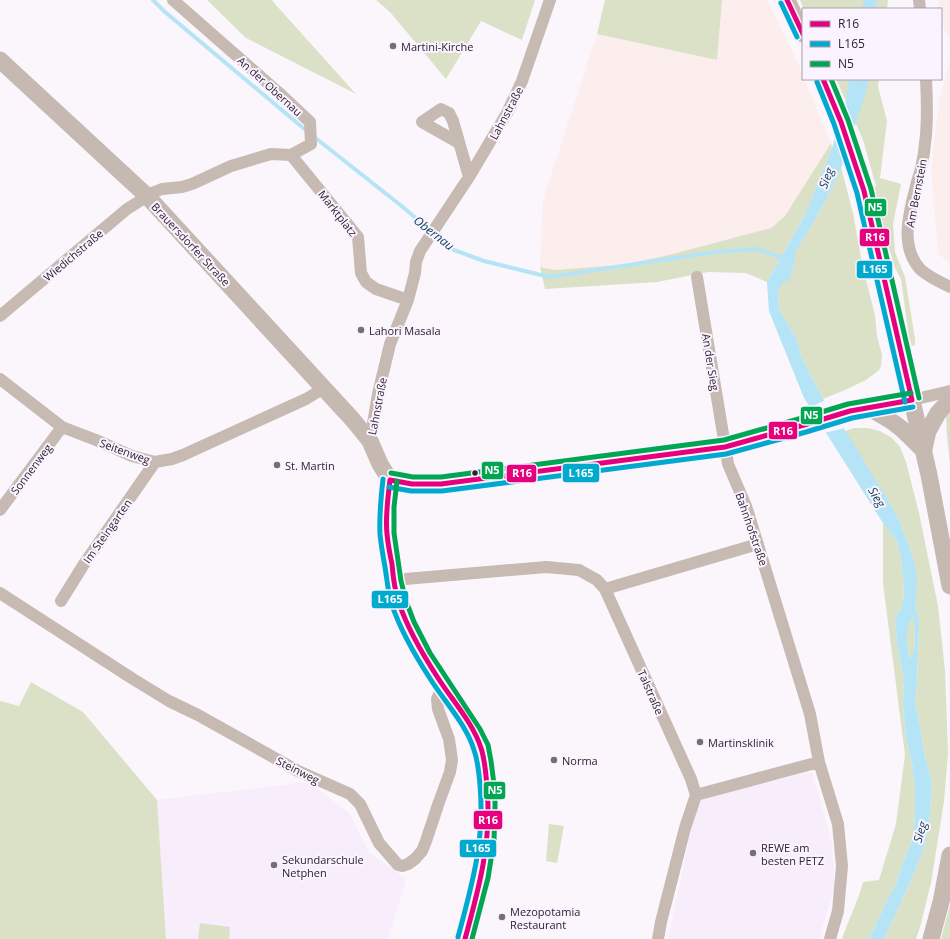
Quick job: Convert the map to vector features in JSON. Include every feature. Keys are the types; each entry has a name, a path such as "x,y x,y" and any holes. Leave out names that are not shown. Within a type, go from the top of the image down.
{"street":[{"name":"An der Obernau","path":"147,196 154,192 192,184 231,166 271,154 291,154 311,144 310,122 173,0"},
{"name":"Lahnstraße","path":"390,480 380,464 370,441 378,394 390,344 408,300 415,273 416,262 420,251 469,177 507,113 522,81 550,0"},
{"path":"786,0 802,32"},
{"name":"Brauersdorfer Straße","path":"0,60 147,196 348,414 370,441"},
{"path":"823,80 841,122 864,191 929,475 950,586"},
{"name":"Am Bernstein","path":"926,80 926,143 918,181 910,207 908,241 911,253 921,270 950,287"},
{"path":"459,143 469,177"},
{"name":"Marktplatz","path":"291,154 358,237 361,273 366,282 376,289 408,300"},
{"name":"Wiedichstraße","path":"0,316 127,209 147,196"},
{"name":"An der Sieg","path":"697,277 725,447"},
{"name":"Seitenweg","path":"0,379 62,427 132,456 155,462 172,459 183,455 306,399 324,388"},
{"path":"465,939 482,869 486,844 488,819 487,786 484,762 480,746 473,730 422,653 412,634 399,602 387,533 388,494 390,480 412,484 441,484 725,447 850,411 912,400 950,391"},
{"path":"923,451 928,431 938,413 950,400"},
{"path":"868,408 884,416 898,426 923,451"},
{"name":"Sonnenweg","path":"0,510 62,427"},
{"name":"Bahnhofstraße","path":"725,447 728,464 746,506 810,714 819,762 838,824 842,866 838,911 830,939"},
{"name":"Im Steingarten","path":"61,601 84,564 155,462"},
{"path":"605,589 758,544"},
{"name":"Talstraße","path":"394,580 546,567 579,570 597,580 605,589 691,779 696,795"},
{"name":"Steinweg","path":"0,593 133,679 169,700 198,714 298,771 350,794 360,804 379,843 398,865 402,866 415,859 422,851 450,772 452,760 449,740 438,709 437,699 443,686"},
{"path":"658,939 684,828 696,795 819,762"},
{"path":"931,939 941,902 950,855"}],"shaded area":[{"path":"722,0 767,0 799,65 802,73 802,80 804,80 831,142 785,216 771,228 669,255 621,265 555,270 540,267 543,200 597,34 717,60"},
{"path":"939,0 950,0 950,41 942,24 942,8 938,8"},
{"path":"950,61 950,263 938,254 931,170 939,100"},
{"name":"REWE am besten PETZ","path":"812,772 832,842 835,885 819,939 668,939 698,798"},
{"name":"Sekundarschule Netphen","path":"308,782 349,813 369,852 406,879 388,939 166,939 157,800"}],"green space":[{"path":"207,0 272,0 356,94 246,38"},
{"path":"376,0 535,0 522,40 481,21 446,79 390,12"},
{"path":"605,0 722,0 717,60 597,34"},
{"path":"800,0 888,0 887,8 804,8"},
{"path":"836,80 879,80 878,86 887,121 880,178 901,184 893,224 895,252 905,277 915,339 915,345 912,346 909,337 901,279 895,268 872,189 876,186 863,140"},
{"path":"831,143 832,148 807,211 767,282 746,273 708,272 657,282 545,289 540,267 555,270 621,265 669,255 771,228 785,216"},
{"path":"841,167 853,213 863,268 875,315 877,336 882,355 879,370 866,380 823,399 802,358 796,338 779,309 778,291 793,269 795,251 820,211 839,174"},
{"path":"950,413 950,464 946,417"},
{"path":"854,428 867,428 880,431 892,438 900,447 906,462 919,513 938,606 945,671 948,753 944,801 931,883 916,939 884,939 917,866 925,844 929,824 932,783 924,752 915,703 919,626 918,615 915,607 916,573 911,551 897,515 845,431"},
{"path":"883,523 897,541 904,585 903,602 895,619 897,643 904,681 903,705 906,738 912,763 915,788 914,829 911,844 895,887 888,898 869,939 842,939 863,882 879,880 896,824 905,755 883,583"},
{"path":"913,615 915,628 914,652 911,658 909,656 906,633"},
{"path":"31,682 83,712 157,800 166,939 0,939 0,701 19,706"},
{"path":"549,824 564,826 557,863 546,861"},
{"path":"950,905 950,939 941,939 949,909"},
{"path":"200,923 230,927 229,939 198,939"}],"water":[{"path":"864,0 877,0 876,8 862,8"},
{"name":"Sieg","path":"849,80 868,80 867,89 839,174 820,211 796,251 789,281 783,282 778,292 779,309 796,338 802,358 823,399 847,433 897,515 911,551 917,573 915,607 918,615 919,626 915,703 924,752 932,783 929,824 925,844 917,866 884,939 869,939 888,898 895,887 911,844 914,829 915,809 915,788 912,763 906,738 903,704 904,681 897,643 895,619 903,602 904,585 901,559 897,541 883,523 804,398 769,311 767,282 806,213 832,148 846,101","holes":["913,616 915,628 914,652 910,658 907,631"]}],"pier":[{"path":"844,100 855,129 844,163 834,135"},
{"path":"826,400 845,428 824,433 808,408"}],"waterway":[{"name":"Obernau","path":"153,0 165,12 308,132"},
{"name":"Obernau","path":"313,136 454,250 484,261 549,277 716,252 757,249 786,259"}],"transit line":[{"name":"R16","path":"787,0 802,32"},
{"name":"L165","path":"781,3 797,37"},
{"name":"R16","path":"823,80 841,122 864,191 912,400"},
{"name":"N5","path":"831,80 848,120 871,189 919,398"},
{"name":"L165","path":"817,82 834,124 857,193 905,402"},
{"name":"N5","path":"391,473 413,477 441,477 724,440 848,404 911,393"},
{"name":"R16","path":"390,480 412,484 441,484 725,447 850,411 912,400"},
{"name":"L165","path":"389,487 411,491 442,491 726,454 852,418 913,407"},
{"name":"L165","path":"383,479 380,534 392,605 404,635 414,653 455,714 471,741 478,767 481,805 479,844 468,899 458,937"},
{"name":"R16","path":"390,480 386,527 396,594 411,633 421,651 473,730 481,748 484,762 487,782 488,807 486,845 475,901 465,939"},
{"name":"N5","path":"397,481 394,507 394,533 401,581 406,601 414,622 430,653 480,729 488,745 491,761 495,792 494,840 488,878 472,939"}],"place":[{"name":"Martini-Kirche","path":"393,46"},
{"name":"Lahori Masala","path":"361,330"},
{"name":"St. Martin","path":"277,465"},
{"name":"Martinsklinik","path":"700,742"},
{"name":"Norma","path":"554,760"},
{"name":"REWE am besten PETZ","path":"753,853"},
{"name":"Sekundarschule Netphen","path":"274,865"},
{"name":"Mezopotamia Restaurant","path":"502,917"}]}
